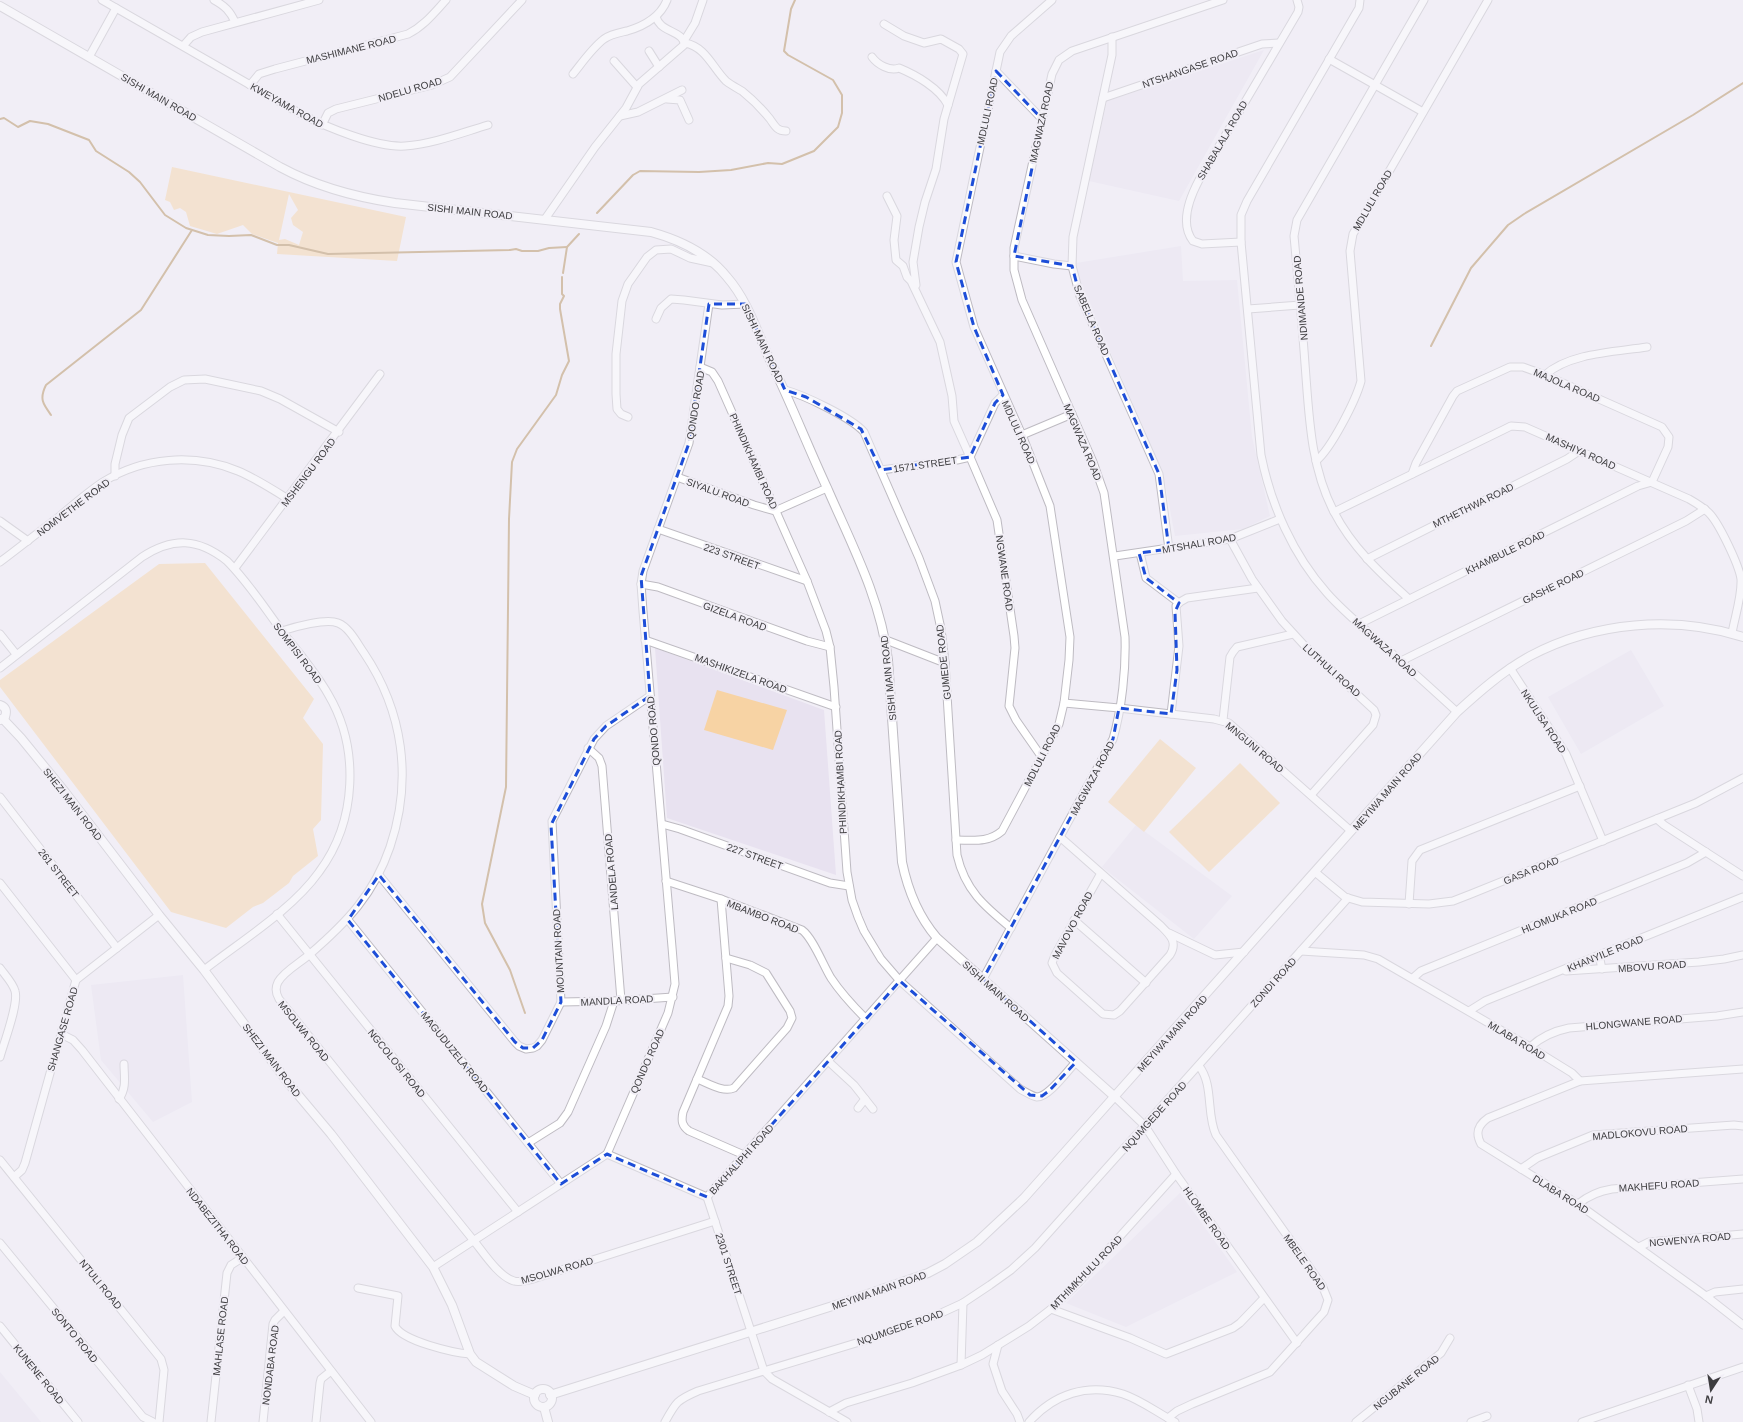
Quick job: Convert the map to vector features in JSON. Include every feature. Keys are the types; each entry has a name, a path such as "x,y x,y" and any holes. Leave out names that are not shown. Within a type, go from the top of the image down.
{"street":[{"name":"KWEYAMA ROAD","path":"102,0 301,114 335,130 380,143 404,146 436,140 488,125"},
{"path":"214,0 231,12 235,22"},
{"path":"183,46 187,40 196,34 309,1 319,0"},
{"name":"MASHIMANE ROAD","path":"250,84 259,74 408,34 418,29 426,22 446,0"},
{"name":"NDELU ROAD","path":"322,124 328,113 336,109 432,85 450,77 522,0"},
{"path":"573,74 603,40 615,33 640,27 656,17 664,7 667,0"},
{"path":"545,219 595,147 620,116 637,87 649,74 680,50 695,23 703,0"},
{"name":"MDLULI ROAD","path":"956,840 987,840 994,838 1002,831 1058,724 1064,703 1069,660 1070,637 1053,516 1048,498 974,328 956,262 1000,52 1006,41 1052,0"},
{"name":"MAGWAZA ROAD","path":"983,979 1113,739 1126,656 1115,556 1104,493 1093,462 1022,300 1014,270 1014,256 1052,74 1059,60 1072,51 1223,0"},
{"name":"SHABALALA ROAD","path":"1241,242 1202,244 1193,241 1188,232 1188,206 1199,180 1298,12 1298,0"},
{"name":"MAGWAZA ROAD","path":"1360,0 1359,8 1244,207 1241,215 1241,242 1261,455 1263,468 1280,519 1296,550 1312,575 1331,598 1457,712"},
{"name":"NDIMANDE ROAD","path":"1409,599 1367,559 1354,543 1334,512 1326,494 1316,461 1310,424 1294,236 1295,225 1424,0"},
{"name":"MDLULI ROAD","path":"1316,461 1323,455 1331,442 1357,393 1361,381 1350,251 1351,240 1358,224 1488,0"},
{"name":"SISHI MAIN ROAD","path":"0,6 280,167 310,182 389,202 545,219 656,234 684,243 713,263 726,276 745,304 785,390 865,574 880,618 886,640 902,862 907,884 914,902 923,920 937,938 1115,1097"},
{"path":"89,57 116,8"},
{"path":"656,17 660,24 680,36 685,42 693,44 708,56 711,64 727,81 763,110 776,128 780,131 786,131"},
{"path":"884,24 904,36 924,43 940,39 962,51 961,62 942,125 936,169 921,217 915,250 913,262 918,295"},
{"name":"SABELLA ROAD","path":"1112,37 1113,48 1073,237 1072,266 1080,296 1156,467 1161,488 1169,549"},
{"name":"NTSHANGASE ROAD","path":"1102,98 1262,44 1279,42"},
{"path":"649,51 659,67"},
{"path":"872,56 878,64 911,72 931,86 948,105"},
{"path":"1329,59 1422,112"},
{"path":"614,61 637,87"},
{"path":"996,72 1042,119"},
{"path":"620,116 638,112 682,90"},
{"path":"665,99 680,100 689,120"},
{"path":"886,196 897,216 894,240 896,260 903,266 906,277 911,281 918,295"},
{"path":"628,417 621,414 617,409 616,354 622,301 628,284 647,257 656,250 671,249 690,258 713,263"},
{"path":"1014,256 1072,266"},
{"name":"NGWANE ROAD","path":"918,295 940,342 952,396 954,421 992,506 1000,532 1015,648 1009,706 1013,715 1041,756"},
{"path":"656,319 661,308 671,300 684,300 732,306 745,304"},
{"name":"QONDO ROAD","path":"607,1154 660,1032 673,997 675,984 641,584 643,571 689,443 709,304"},
{"path":"1248,309 1300,305"},
{"path":"1545,375 1553,368 1574,359 1647,347"},
{"name":"PHINDIKHAMBI ROAD","path":"700,367 712,372 718,381 807,581 820,614 830,647 836,707 844,855 855,910 864,931 881,959 900,981 1020,1089 1030,1095 1042,1096 1049,1091 1076,1062"},
{"name":"MAJOLA ROAD","path":"1412,474 1416,462 1444,410 1457,392 1510,367 1523,367 1545,375 1662,427 1667,432 1669,437 1668,447 1652,482"},
{"name":"MSHENGU ROAD","path":"235,568 380,374"},
{"path":"115,476 116,459 122,435 129,418 170,387 184,380 205,378 261,391 280,399 338,432"},
{"name":"GUMEDE ROAD","path":"785,390 806,397 861,429 868,440 928,581 941,628 945,663 956,840 959,865 968,885 982,903 1011,928"},
{"path":"970,457 995,403 1003,395"},
{"path":"1022,436 1072,414"},
{"name":"MASHIYA ROAD","path":"1334,512 1511,426 1525,427 1652,482 1689,499 1705,509 1717,524 1739,571 1741,586 1732,633"},
{"name":"MTHETHWA ROAD","path":"1367,559 1567,459 1579,451"},
{"name":"1571 STREET","path":"881,470 970,457"},
{"name":"NOMVETHE ROAD","path":"0,562 87,494 115,476 159,461 189,460 209,462 238,471 288,499"},
{"name":"SIYALU ROAD","path":"677,477 754,505 776,511"},
{"name":"KHAMBULE ROAD","path":"1359,624 1638,486 1652,482"},
{"path":"776,511 827,488"},
{"name":"GASHE ROAD","path":"1401,661 1686,521 1705,509"},
{"name":"MTSHALI ROAD","path":"1115,556 1230,539 1280,519"},
{"path":"0,522 28,541"},
{"name":"223 STREET","path":"658,529 807,581"},
{"name":"LUTHULI ROAD","path":"1230,539 1258,588 1292,634 1371,705 1376,715 1373,725 1311,795"},
{"name":"SOMPISI ROAD","path":"0,668 127,568 154,549 177,543 197,544 218,553 235,568 322,683 336,710 344,732 348,750 350,780 346,814 334,848 319,873 305,888 277,914 204,970"},
{"path":"1140,552 1146,578 1179,603"},
{"name":"GIZELA ROAD","path":"641,584 658,588 806,642 830,647"},
{"path":"1171,714 1178,654 1175,612 1176,606 1186,598 1258,588"},
{"name":"MSOLWA ROAD","path":"282,631 301,626 330,622 336,622 343,626 375,669 387,694 393,710 400,743 402,778 396,823 391,845 379,875 348,920 309,955 280,978 276,986 277,996 474,1241 503,1274 513,1281 519,1282 533,1279 715,1221"},
{"name":"MEYIWA MAIN ROAD","path":"550,1395 906,1282 946,1264 977,1242 1024,1198 1457,712 1480,690 1510,668 1530,656 1559,643 1609,629 1652,624 1690,625 1732,633 1743,637"},
{"path":"0,634 16,654"},
{"path":"1222,720 1230,657 1237,647 1292,634"},
{"name":"MASHIKIZELA ROAD","path":"646,640 836,707"},
{"path":"886,640 945,663"},
{"name":"NKULISA ROAD","path":"1510,668 1560,743 1603,841"},
{"name":"MOUNTAIN ROAD","path":"379,875 519,1046 530,1049 540,1044 561,1002 551,825 588,748 594,739 606,726 650,696"},
{"name":"MNGUNI ROAD","path":"1064,703 1222,720 1234,726 1351,831"},
{"path":"0,705 4,706 6,711 2,720"},
{"name":"SHEZI MAIN ROAD","path":"2,720 65,792 204,970 289,1084 330,1134 433,1267 452,1305 470,1354 482,1368 514,1386 535,1395"},
{"name":"LANDELA ROAD","path":"528,1143 560,1122 568,1112 618,1001 602,766 599,758 588,748"},
{"name":"GASA ROAD","path":"1315,872 1337,891 1348,898 1362,902 1429,904 1452,901 1657,819 1707,797 1743,778"},
{"path":"1409,904 1412,861 1420,850 1580,786"},
{"name":"261 STREET","path":"0,797 117,948"},
{"path":"1657,819 1743,876"},
{"name":"227 STREET","path":"662,824 680,829 830,883 849,886"},
{"name":"MAVOVO ROAD","path":"1060,837 1101,873 1167,932 1173,941 1173,951 1146,983 1120,1011 1114,1015 1103,1014 1057,973 1052,963 1074,920 1101,873"},
{"name":"HLOMUKA ROAD","path":"1413,978 1421,971 1687,864 1706,852"},
{"name":"MBAMBO ROAD","path":"666,881 721,899 793,926 806,933 838,989 866,1019"},
{"path":"0,883 76,980"},
{"name":"KHANYILE ROAD","path":"1469,1011 1485,1001 1743,897"},
{"name":"ZONDI ROAD","path":"1199,1066 1348,898"},
{"path":"721,899 729,996 728,1006 683,1112 682,1122 683,1126 689,1131 744,1155"},
{"name":"NGCOLOSI ROAD","path":"277,914 518,1212"},
{"name":"SHANGASE ROAD","path":"14,1177 22,1170 25,1163 76,980 160,915"},
{"name":"MAGUDUZELA ROAD","path":"348,920 561,1184"},
{"path":"1074,920 1146,983"},
{"path":"1167,932 1215,954 1244,952"},
{"name":"BAKHALIPHI ROAD","path":"607,1154 707,1197 937,938"},
{"name":"MLABA ROAD","path":"1301,951 1371,956 1378,958 1530,1047 1572,1074 1580,1081"},
{"path":"1599,955 1602,969"},
{"name":"MBOVU ROAD","path":"1561,971 1699,962 1743,955"},
{"path":"697,1079 724,1089 734,1088 788,1028 791,1022 790,1011 766,973 750,965 726,958"},
{"path":"0,968 11,982 16,995 15,1007 1,1047 0,1057"},
{"name":"MANDLA ROAD","path":"561,1002 618,1001 673,997"},
{"name":"HLONGWANE ROAD","path":"1530,1047 1537,1040 1552,1033 1578,1026 1716,1016 1743,1012"},
{"name":"NDABEZITHA ROAD","path":"61,1034 73,1040 371,1422"},
{"path":"828,1061 854,1085 873,1109"},
{"path":"119,1099 124,1092 124,1064"},
{"name":"NQUMGEDE ROAD","path":"665,1422 674,1406 681,1399 698,1392 920,1322 963,1303 1011,1270 1035,1248 1199,1066"},
{"name":"MBELE ROAD","path":"1168,1418 1177,1411 1192,1404 1270,1372 1328,1306 1328,1296 1322,1285 1216,1136 1212,1124 1205,1078 1199,1066"},
{"path":"1580,1081 1743,1069"},
{"name":"DLABA ROAD","path":"1580,1081 1488,1118 1482,1123 1478,1133 1481,1144 1578,1204 1706,1296 1743,1325"},
{"name":"HLOMBE ROAD","path":"1115,1097 1145,1126 1176,1174 1297,1343"},
{"path":"858,1108 865,1099"},
{"name":"MADLOKOVU ROAD","path":"1521,1169 1537,1158 1593,1135 1734,1125 1743,1126"},
{"path":"433,1267 607,1154"},
{"name":"NTULI ROAD","path":"0,1160 161,1359 164,1370 159,1422"},
{"name":"MTHIMKHULU ROAD","path":"829,1412 846,1403 912,1383 961,1364 998,1345 1029,1326 1051,1309 1078,1282 1176,1174"},
{"name":"MAKHEFU ROAD","path":"1578,1204 1596,1193 1612,1189 1743,1179"},
{"name":"2301 STREET","path":"707,1197 764,1371"},
{"name":"NGWENYA ROAD","path":"1639,1247 1649,1242 1743,1234"},
{"name":"SONTO ROAD","path":"0,1243 143,1417 153,1422"},
{"name":"MAHLASE ROAD","path":"211,1422 227,1273 231,1266 242,1258"},
{"path":"358,1288 398,1296 395,1326 400,1333 447,1351 470,1354"},
{"path":"1706,1296 1715,1292 1743,1289"},
{"path":"1051,1309 1130,1338 1166,1354 1233,1328 1240,1323 1264,1298"},
{"path":"961,1364 963,1303"},
{"name":"NONDABA ROAD","path":"263,1422 273,1324 284,1311"},
{"name":"KUNENE ROAD","path":"0,1326 78,1422"},
{"name":"NGUBANE ROAD","path":"1356,1422 1441,1353 1450,1338"},
{"path":"998,1345 993,1364 1002,1391 1017,1414 1020,1422"},
{"path":"1582,1422 1743,1367"},
{"path":"316,1422 320,1383 322,1379 331,1371"},
{"path":"764,1371 772,1379 847,1422"},
{"path":"1688,1385 1697,1409 1699,1422"},
{"name":"SHEZI MAIN ROAD","path":"535,1395 541,1390 546,1391 550,1395"},
{"path":"1029,1422 1043,1408 1064,1395 1078,1391 1094,1390 1110,1391 1124,1395 1175,1422"},
{"name":"SHEZI MAIN ROAD","path":"535,1395 536,1404 544,1407 548,1422"},
{"path":"544,1407 550,1402 550,1395"},
{"path":"1471,1422 1487,1416"}],"highlighted area":[{"path":"996,71 1042,119 1014,256 1072,266 1080,296 1159,474 1169,549 1139,553 1146,578 1179,603 1175,612 1177,670 1171,714 1119,708 1113,739 983,979 1076,1062 1049,1091 1042,1096 1030,1095 900,981 707,1197 607,1154 561,1184 348,920 379,875 515,1042 523,1048 533,1048 542,1040 561,1002 551,825 594,739 606,726 650,696 641,576 689,443 709,304 745,304 785,390 806,397 861,429 881,470 970,457 995,403 1003,395 974,327 956,262"}],"shaded area":[{"path":"1264,50 1179,201 1089,181 1107,101"},
{"path":"172,167 406,217 397,261 277,254 278,243 252,234 243,225 217,234 190,226 186,212 180,208 174,210 170,202 165,200","holes":["289,194 298,210 291,218 293,225 303,232 299,245 285,239 279,240"]},
{"path":"1181,246 1183,281 1237,280 1252,437 1270,516 1243,529 1175,536 1163,473 1079,280 1076,263"},
{"path":"205,563 314,699 303,718 323,744 321,820 313,829 318,856 293,876 289,883 263,903 253,907 226,928 171,912 0,687 0,680 159,564"},
{"path":"655,648 824,710 836,875 667,818"},
{"path":"1631,650 1664,706 1581,754 1548,697"},
{"path":"717,690 787,710 773,750 704,730"},
{"path":"1160,739 1196,768 1144,832 1108,802"},
{"path":"1240,763 1280,803 1209,872 1169,832"},
{"path":"1136,825 1232,896 1194,939 1102,867"},
{"path":"183,975 192,1102 153,1122 101,1060 91,985"},
{"path":"1180,1193 1237,1272 1126,1327 1066,1303"},
{"path":"0,1372 28,1406 41,1422 0,1422"}],"waterway":[{"path":"597,213 633,175 640,171 699,172 731,170 768,163 782,164 814,151 838,127 842,113 842,95 833,80 788,55 784,51 791,9 795,0"},
{"path":"1431,346 1471,268 1508,225 1524,214 1693,115 1743,83"},
{"path":"0,119 4,118 18,127 30,121 48,124 89,140 96,151 129,172 140,182 165,215 186,228 208,235 251,235 277,245 289,245 328,254 516,249 522,251 538,251 549,248 567,247"},
{"path":"51,415 42,398 46,385 141,310 192,230"},
{"path":"563,273 567,247 579,234"},
{"path":"525,1013 510,970 485,923 482,904 506,787 509,519 512,462 517,449 556,395 562,375 569,361 560,309 560,304 564,296 562,294 562,277"}]}
